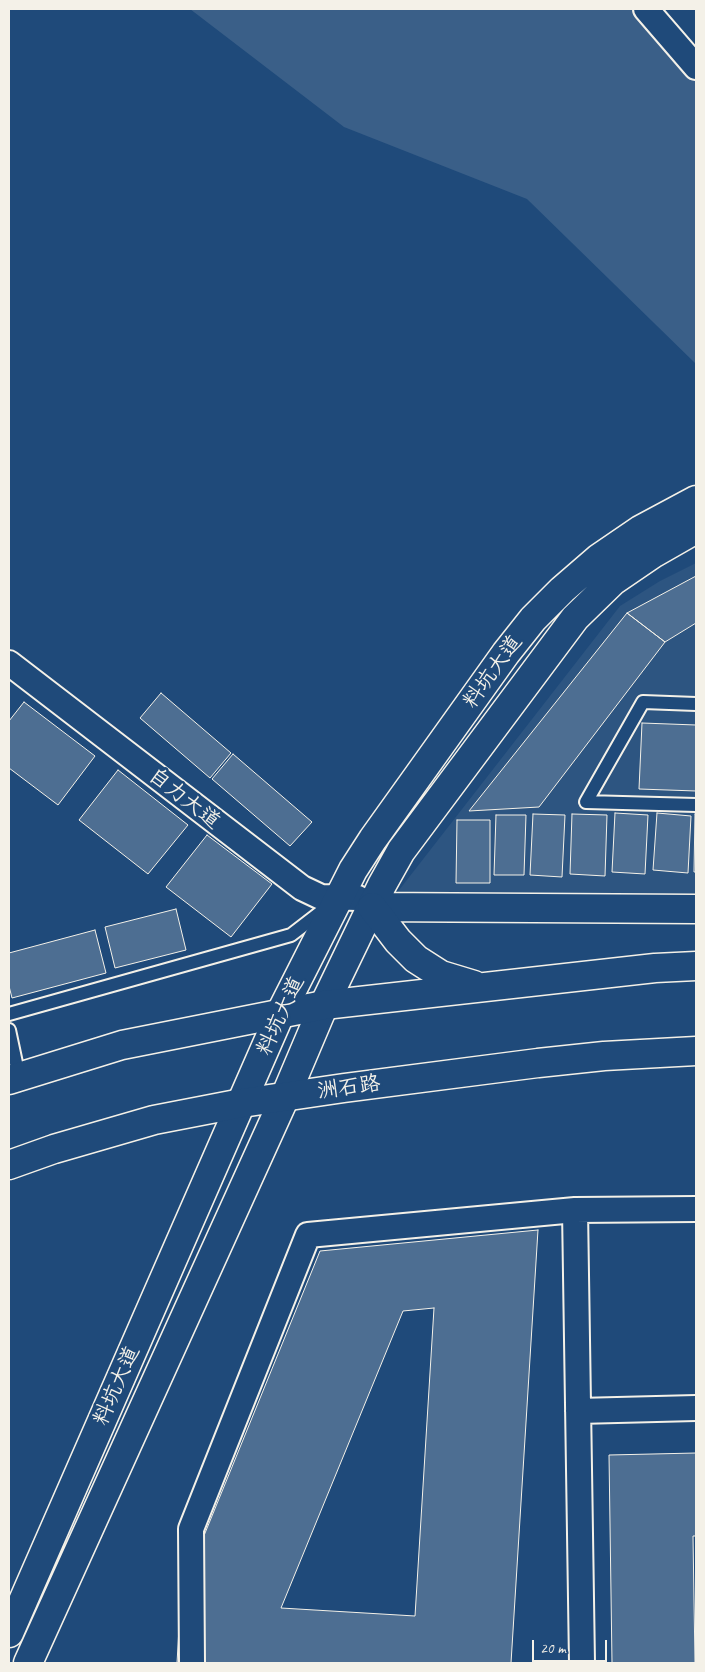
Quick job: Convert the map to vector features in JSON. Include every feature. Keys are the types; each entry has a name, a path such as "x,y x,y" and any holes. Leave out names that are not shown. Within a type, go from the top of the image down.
{"street":[{"path":"646,9 696,67"},
{"name":"料坑大道","path":"9,1633 242,1103 280,1012 339,897 373,839 506,652 533,619 562,590 599,558 640,530 696,500"},
{"name":"料坑大道","path":"28,1663 285,1097 324,1005 401,851 575,618 613,582 654,553 696,529"},
{"name":"自力大道","path":"9,663 302,888 321,897 358,898 372,907"},
{"path":"372,907 696,909"},
{"path":"372,907 398,941 416,959 441,974 482,987"},
{"path":"14,1079 122,1045 280,1012 324,1005 482,987 655,968 696,966"},
{"name":"洲石路","path":"9,1165 54,1149 154,1120 242,1103 557,1061 696,1051"},
{"path":"192,1663 191,1529 308,1235 576,1210 696,1209"},
{"path":"576,1210 582,1663"},
{"path":"578,1411 696,1408"}],"lane":[{"path":"696,704 644,702 586,802 696,805"},
{"path":"9,1014 291,934 339,897"},
{"path":"9,1030 14,1079"}],"shaded area":[{"path":"190,9 633,9 696,78 696,364 527,199 344,127"},
{"path":"696,563 696,897 396,894 620,606 660,581"}],"building":[{"path":"696,576 696,623 665,642 627,613"},
{"path":"627,613 665,642 539,807 469,811"},
{"path":"161,693 231,753 210,778 140,718"},
{"path":"24,702 95,756 58,805 9,768 9,721"},
{"path":"642,723 696,725 696,791 639,789"},
{"path":"233,754 312,822 290,846 212,779"},
{"path":"118,770 188,825 148,874 79,820"},
{"path":"615,813 648,815 645,874 612,872"},
{"path":"657,813 691,816 688,873 653,870"},
{"path":"533,814 565,815 562,877 530,875"},
{"path":"572,814 607,815 605,876 570,874"},
{"path":"695,814 696,872 694,872"},
{"path":"496,815 526,815 524,875 494,875"},
{"path":"457,820 490,820 490,883 456,883"},
{"path":"207,835 272,884 231,937 166,887"},
{"path":"176,909 186,950 115,968 105,927"},
{"path":"95,930 106,973 12,998 9,986 9,953"},
{"path":"538,1230 511,1663 177,1663 181,1592 320,1251","holes":["434,1308 415,1616 281,1608 403,1311"]},
{"path":"696,1453 696,1536 693,1536 695,1663 612,1663 609,1455"}]}
